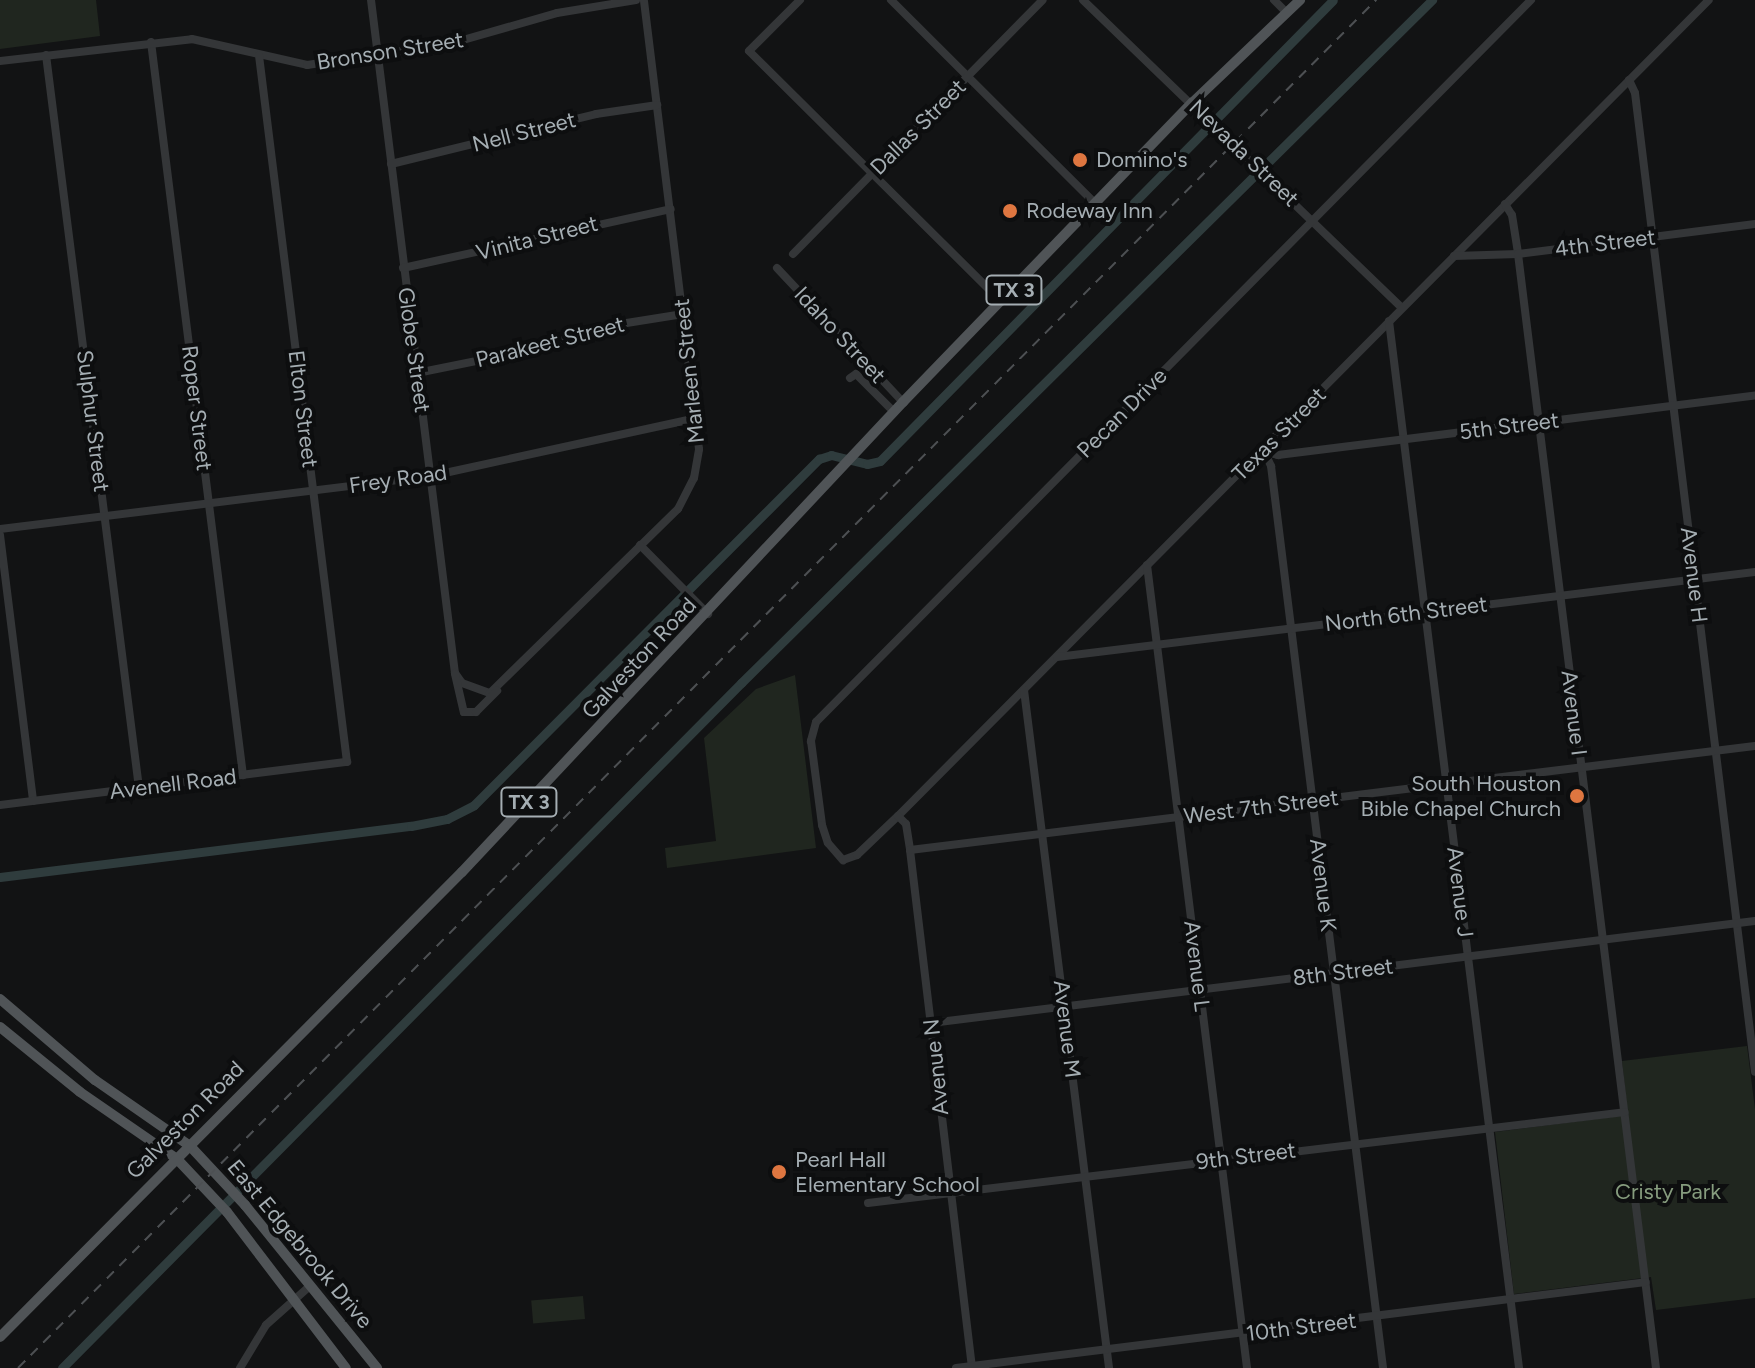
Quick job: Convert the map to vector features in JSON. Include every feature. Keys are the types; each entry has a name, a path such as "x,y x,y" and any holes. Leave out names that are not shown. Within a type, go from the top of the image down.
{"main road":[{"name":"Galveston Road","path":"0,1337 708,614 865,442 1097,205 1193,102 1300,0"},
{"name":"East Edgebrook Drive","path":"0,999 73,1061 190,1146 230,1186 377,1368"},
{"name":"East Edgebrook Drive","path":"0,1027 60,1076 177,1159 227,1212 346,1368"},
{"path":"60,1076 73,1061"}],"street":[{"name":"Globe Street","path":"371,0 455,673 464,712 476,712 503,685"},
{"name":"Bronson Street","path":"0,61 192,39 307,65 378,57 636,0"},
{"name":"Marleen Street","path":"503,685 678,509 694,478 699,449 696,418 644,0"},
{"path":"800,0 749,51 1002,302"},
{"path":"891,0 1097,205"},
{"name":"Dallas Street","path":"793,254 1043,0"},
{"name":"Nevada Street","path":"1083,0 1220,127 1402,308"},
{"path":"1274,0 1287,13"},
{"name":"Pecan Drive","path":"843,860 828,843 822,825 811,741 816,722 1531,0"},
{"name":"Texas Street","path":"843,860 857,855 898,816 1709,0"},
{"name":"Roper Street","path":"151,42 243,775"},
{"name":"Sulphur Street","path":"46,55 139,788"},
{"name":"Elton Street","path":"259,55 347,762"},
{"name":"Avenue H","path":"1629,80 1717,751 1755,1072"},
{"name":"Nell Street","path":"391,164 596,114 657,105"},
{"name":"Avenue I","path":"1505,204 1512,215 1518,254 1656,1368"},
{"name":"Vinita Street","path":"403,268 671,209"},
{"name":"4th Street","path":"1454,256 1518,254 1755,224"},
{"name":"Idaho Street","path":"777,268 903,402"},
{"name":"Parakeet Street","path":"417,373 510,354 614,325 683,314"},
{"name":"Avenue J","path":"1389,321 1519,1368"},
{"path":"850,378 856,374 894,412"},
{"name":"5th Street","path":"1264,451 1278,455 1755,396"},
{"name":"Frey Road","path":"0,532 431,476 696,418"},
{"name":"Avenue K","path":"1264,451 1271,466 1383,1368"},
{"path":"0,532 33,801"},
{"path":"640,545 708,614"},
{"name":"Avenue L","path":"1147,565 1247,1368"},
{"name":"North 6th Street","path":"1056,657 1755,572"},
{"path":"455,673 475,690 490,693 503,685"},
{"name":"Avenue M","path":"1024,690 1109,1368"},
{"name":"West 7th Street","path":"910,850 1755,746"},
{"name":"Avenell Road","path":"0,805 347,762"},
{"name":"Avenue N","path":"898,816 906,824 910,850 972,1367"},
{"name":"8th Street","path":"931,1023 1755,921"},
{"name":"9th Street","path":"868,1203 1625,1112"},
{"name":"10th Street","path":"956,1368 1646,1282"},
{"path":"240,1368 266,1325 310,1286"}],"green space":[{"path":"0,0 96,0 100,36 0,49"},
{"path":"795,675 816,848 667,868 665,848 716,841 704,738 756,689"},
{"name":"Cristy Park","path":"1747,1046 1755,1109 1755,1298 1656,1310 1651,1277 1514,1294 1495,1132 1628,1115 1622,1061"},
{"path":"583,1296 585,1319 533,1323 531,1301"}],"waterway":[{"path":"0,877 411,826 447,819 474,805 819,459 831,455 867,464 880,461 1333,0"},
{"path":"62,1368 741,683 1432,0"}],"railway":[{"path":"18,1368 1376,0"}],"place":[{"name":"Domino's","path":"1080,160"},
{"name":"Rodeway Inn","path":"1010,211"},
{"name":"South Houston Bible Chapel Church","path":"1577,796"},
{"name":"Pearl Hall Elementary School","path":"779,1172"}]}
